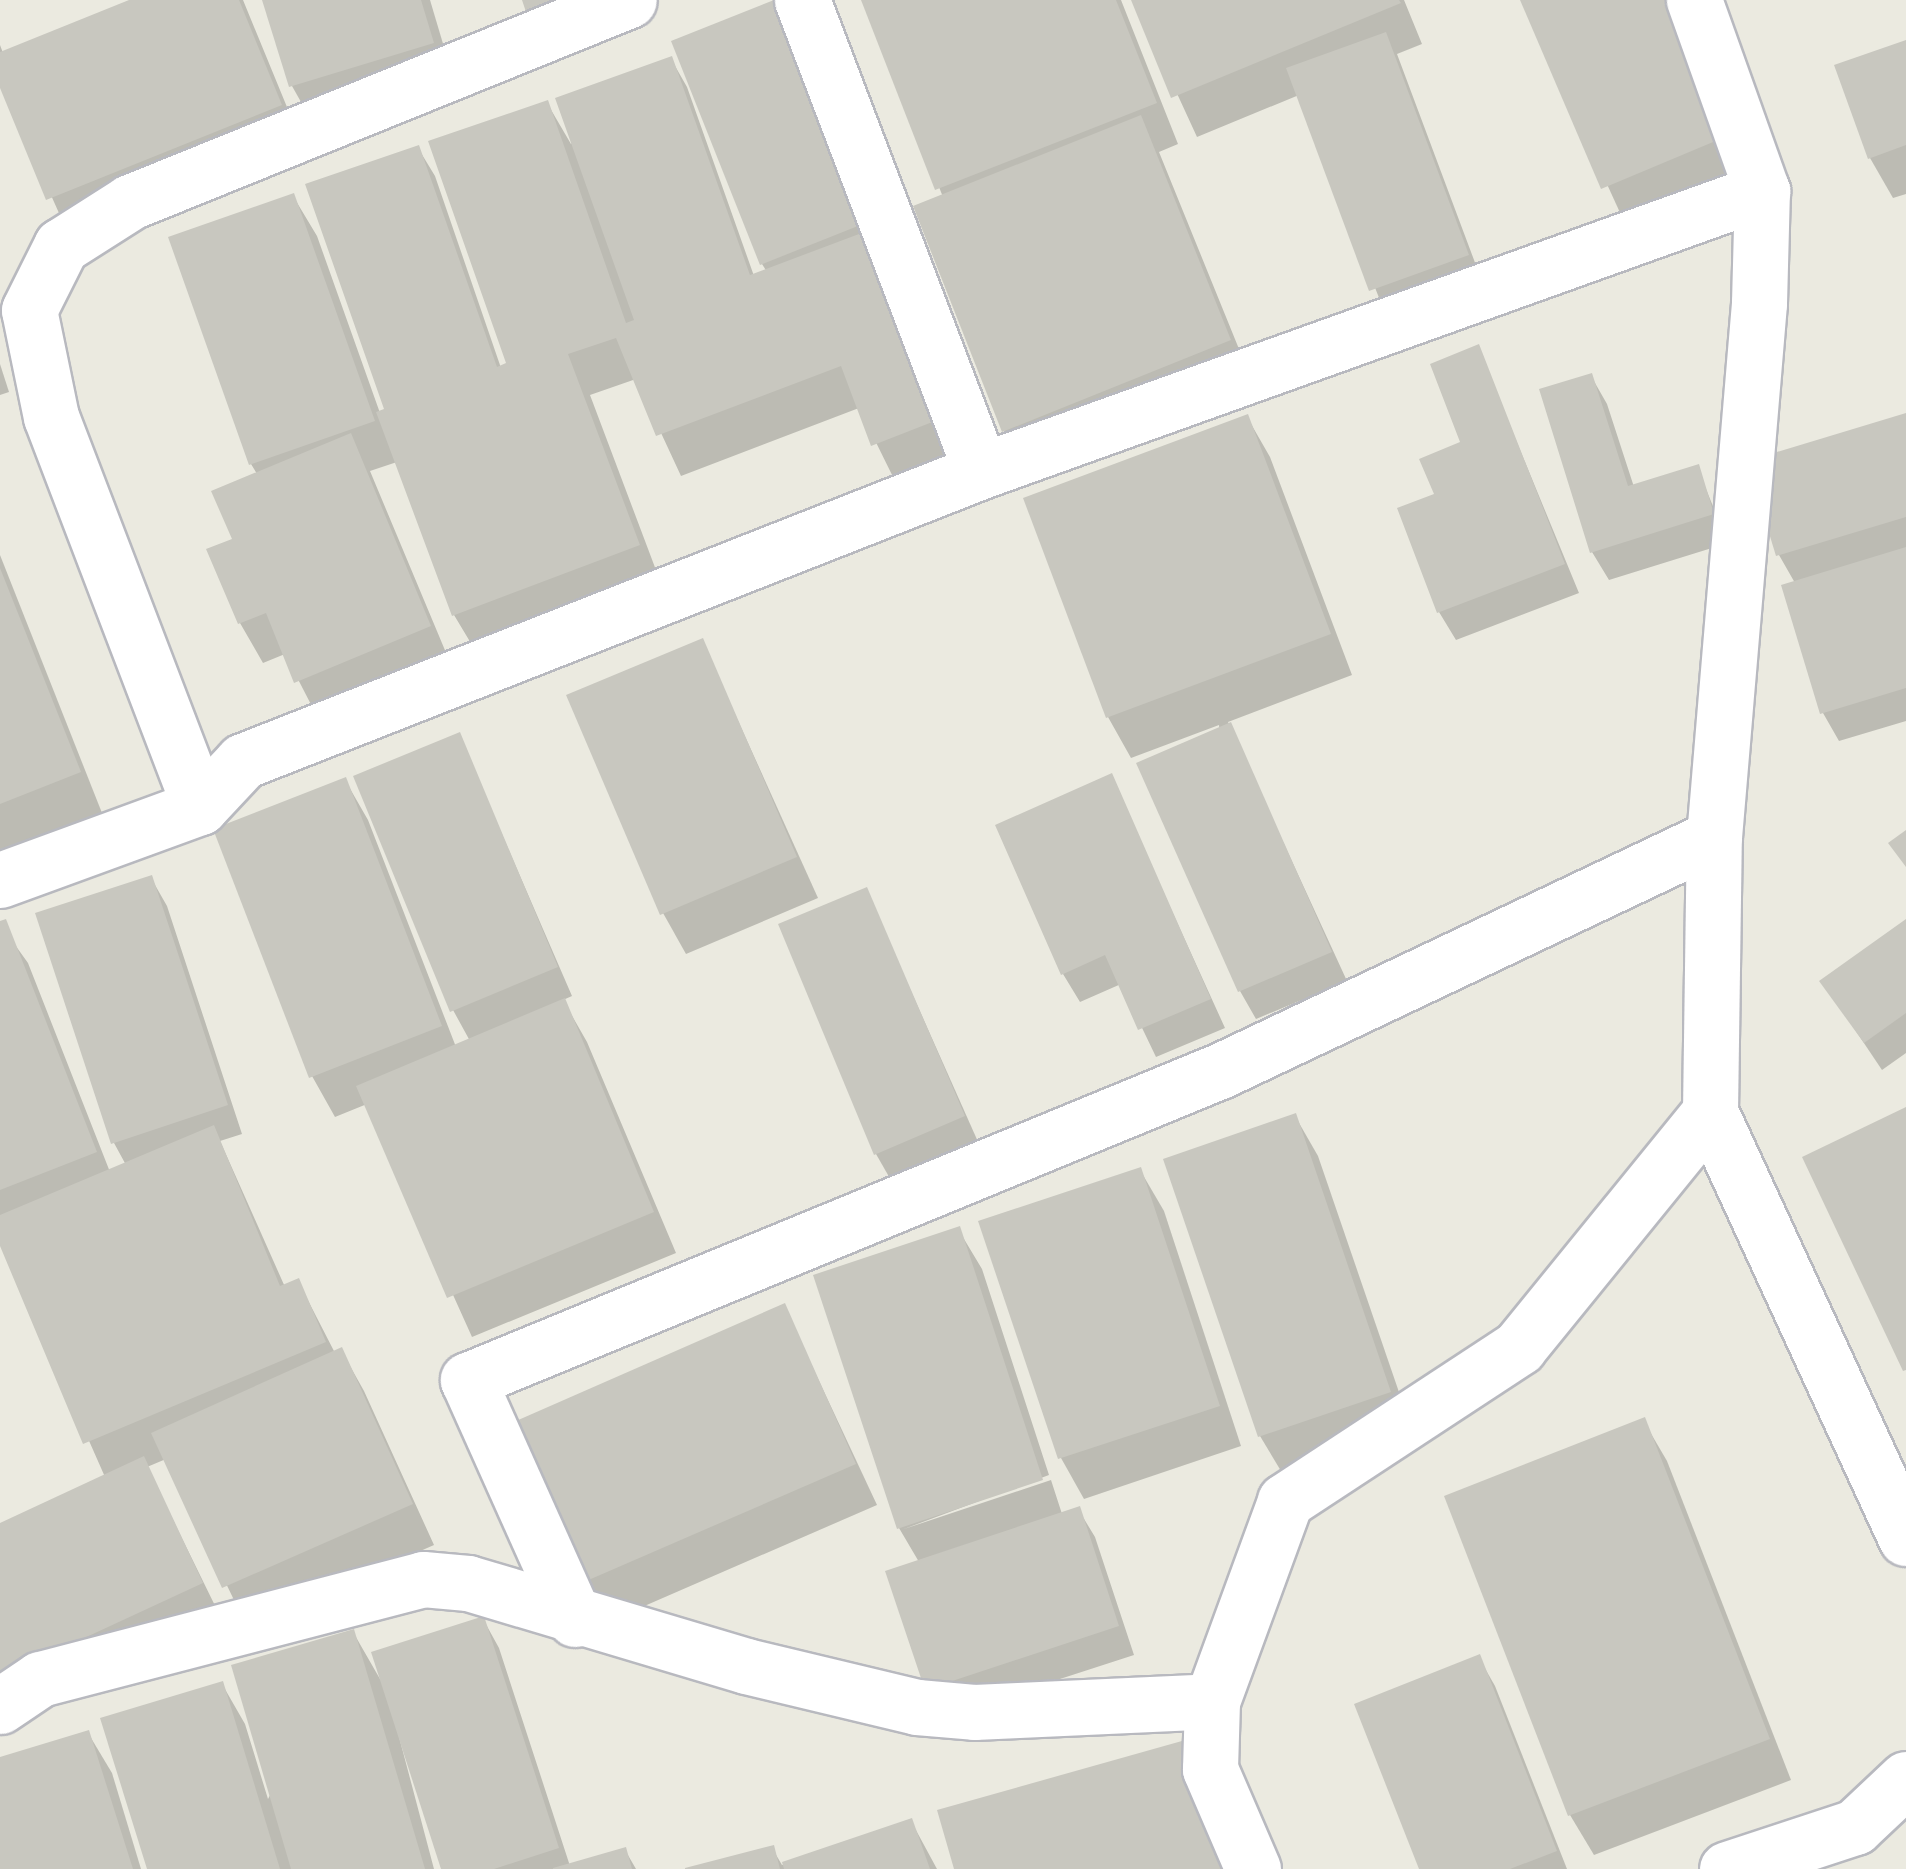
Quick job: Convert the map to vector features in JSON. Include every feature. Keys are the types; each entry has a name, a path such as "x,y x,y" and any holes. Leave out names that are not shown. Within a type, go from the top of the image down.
{"street":[{"path":"200,807 50,417 29,310 61,246 130,202 629,0"},
{"path":"802,0 982,471"},
{"path":"1694,0 1762,191 1758,320 1714,836 1710,1112 1906,1538"},
{"path":"0,880 200,807 243,761 982,471 1762,191"},
{"path":"575,1619 468,1380 1222,1070 1714,836"},
{"path":"1253,1869 1210,1768 1212,1701 1285,1502 1519,1347 1710,1112"},
{"path":"0,1706 40,1680 423,1580 468,1583 575,1619 917,1707 974,1712 1212,1701"},
{"path":"1727,1869 1855,1827 1906,1779"}],"building":[{"path":"129,0 239,0 282,105 46,200 0,88 0,52"},
{"path":"262,0 421,0 434,43 289,87"},
{"path":"522,0 561,0 526,12"},
{"path":"774,0 786,0 873,220 760,265 671,41"},
{"path":"861,0 1116,0 1157,103 935,190"},
{"path":"1131,0 1399,0 1401,3 1171,98"},
{"path":"1520,0 1667,0 1725,137 1601,189"},
{"path":"1386,32 1469,255 1369,291 1286,68"},
{"path":"1906,40 1906,145 1868,159 1834,65"},
{"path":"672,56 750,275 867,231 940,419 871,446 841,366 656,436 616,338 568,354 640,545 452,616 376,412 384,409 305,184 419,145 497,367 506,363 428,141 548,100 626,323 634,320 555,98"},
{"path":"1141,115 1231,340 1002,432 913,206"},
{"path":"294,193 375,421 249,465 168,237"},
{"path":"1479,344 1565,564 1437,613 1397,508 1434,494 1419,459 1460,442 1430,364"},
{"path":"1592,373 1628,486 1699,464 1714,514 1590,553 1539,389"},
{"path":"1906,413 1906,517 1776,556 1747,461"},
{"path":"1248,414 1331,634 1106,718 1023,498"},
{"path":"351,433 431,626 294,683 266,613 238,624 206,549 232,539 211,491"},
{"path":"1906,547 1906,688 1820,714 1781,585"},
{"path":"0,568 81,772 0,804"},
{"path":"703,638 797,857 660,915 566,695"},
{"path":"1231,722 1332,952 1238,992 1136,763"},
{"path":"460,732 558,967 450,1012 353,776"},
{"path":"1112,773 1211,999 1138,1030 1105,955 1061,975 995,825"},
{"path":"346,777 442,1026 309,1078 213,829"},
{"path":"1906,830 1906,867 1888,843"},
{"path":"152,875 228,1105 111,1144 35,913"},
{"path":"867,887 965,1116 874,1155 778,924"},
{"path":"6,919 97,1152 0,1190 0,921"},
{"path":"1906,919 1906,1013 1864,1043 1819,981"},
{"path":"565,998 654,1212 447,1298 356,1086"},
{"path":"1906,1107 1906,1370 1903,1371 1802,1157"},
{"path":"1296,1113 1391,1392 1258,1437 1163,1159"},
{"path":"214,1125 280,1286 299,1278 326,1342 83,1444 0,1246 0,1215"},
{"path":"1141,1167 1220,1406 1058,1459 978,1221"},
{"path":"960,1226 1043,1480 897,1529 813,1275"},
{"path":"785,1303 856,1464 577,1585 507,1425"},
{"path":"342,1347 413,1504 222,1588 151,1433"},
{"path":"1645,1417 1770,1739 1568,1816 1444,1496"},
{"path":"144,1456 203,1583 0,1677 0,1523"},
{"path":"1080,1506 1119,1626 925,1690 885,1571"},
{"path":"484,1616 559,1848 494,1869 441,1869 371,1652"},
{"path":"354,1629 425,1869 291,1869 231,1665"},
{"path":"1480,1654 1557,1851 1510,1869 1419,1869 1354,1704"},
{"path":"223,1681 280,1869 147,1869 100,1718"},
{"path":"89,1730 133,1869 0,1869 0,1757"},
{"path":"1189,1739 1227,1869 954,1869 937,1810"},
{"path":"912,1818 930,1869 784,1869 782,1862"},
{"path":"774,1845 780,1869 685,1869 685,1868"},
{"path":"626,1847 632,1869 553,1869 553,1868"}]}
